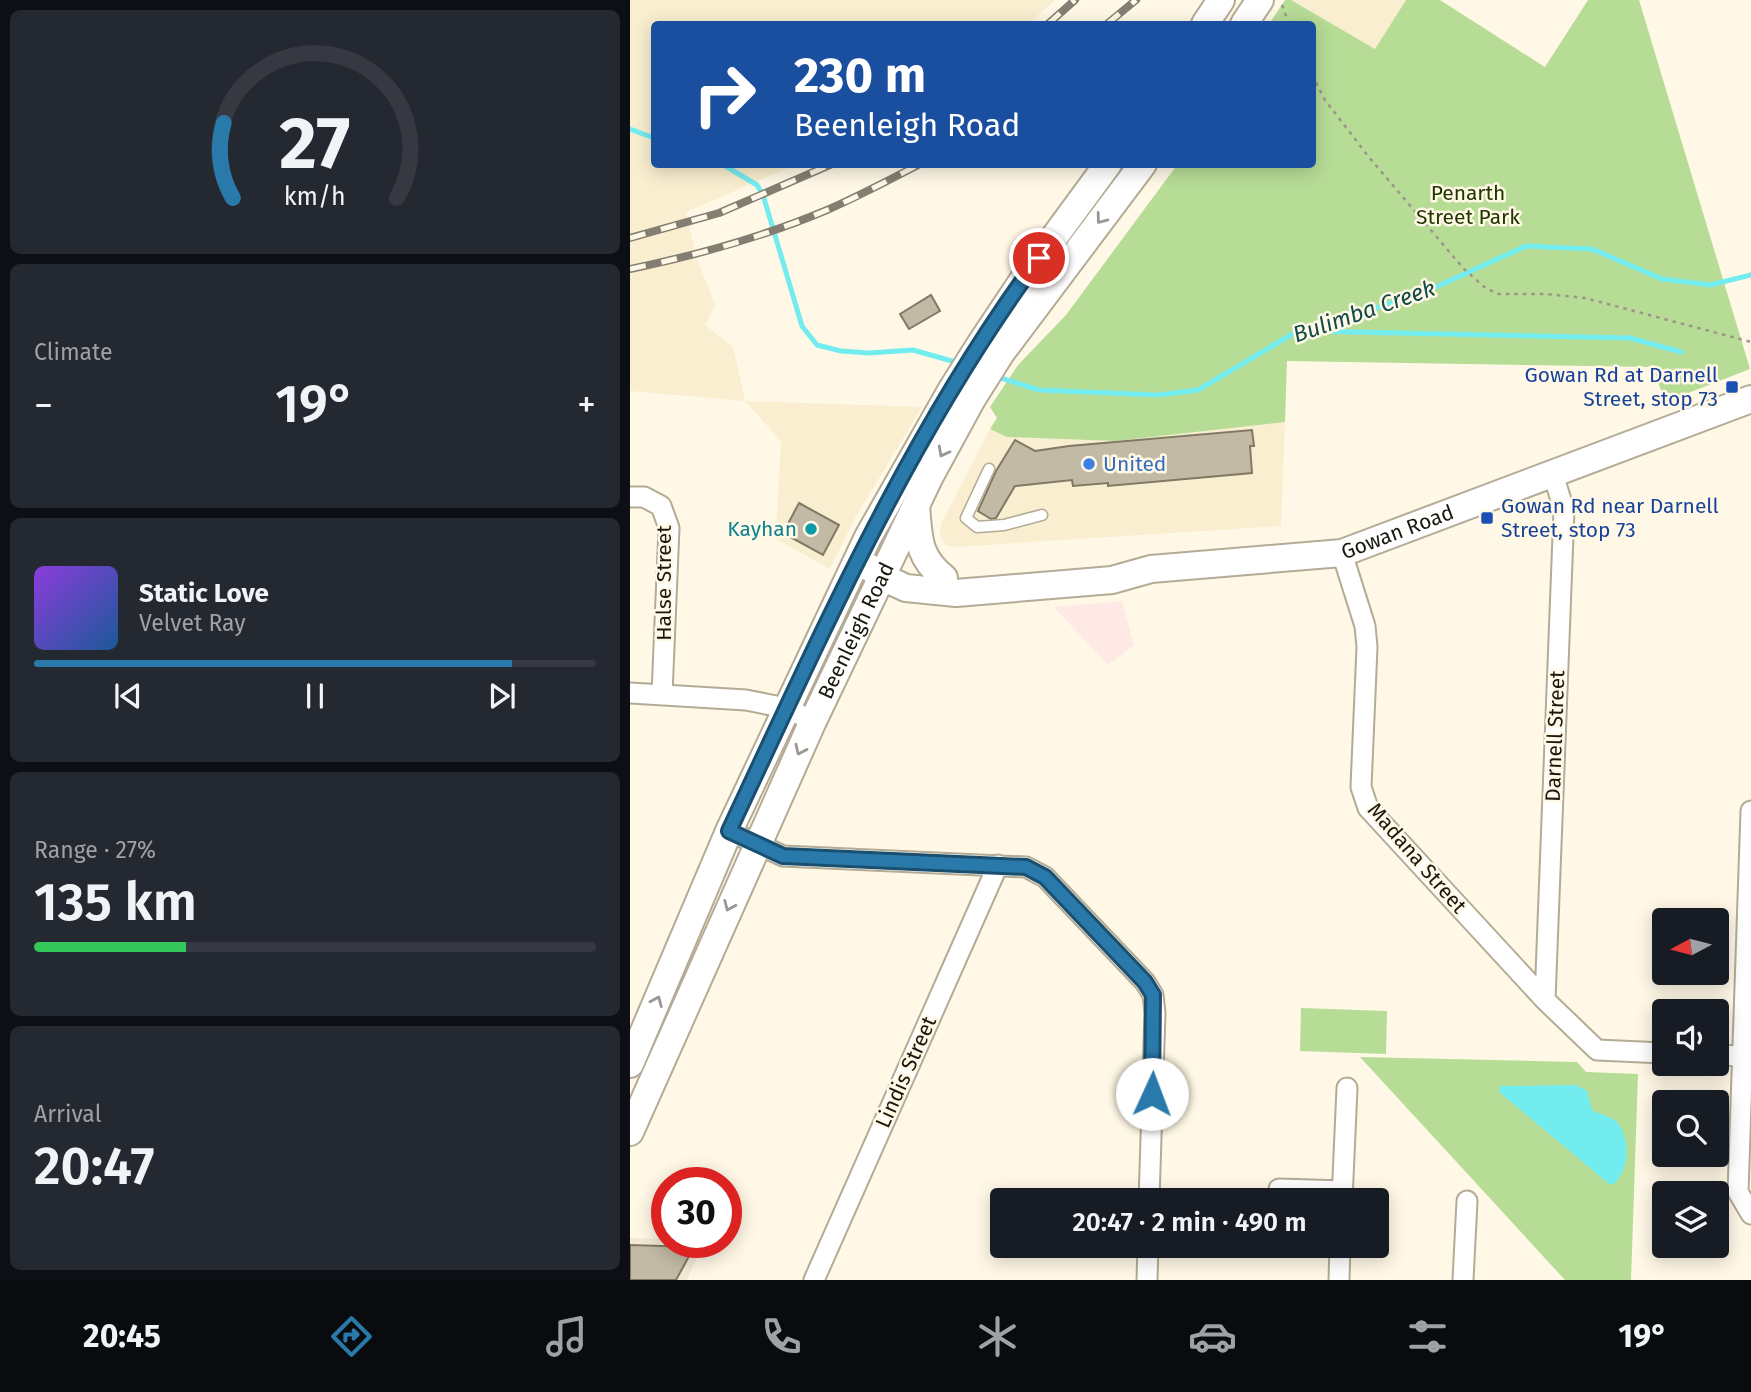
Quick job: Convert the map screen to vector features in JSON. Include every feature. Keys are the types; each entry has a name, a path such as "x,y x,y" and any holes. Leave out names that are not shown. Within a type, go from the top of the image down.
{"main road":[{"path":"1207,21 1221,0"},
{"path":"1246,21 1260,0"},
{"name":"Beenleigh Road","path":"630,1064 729,831 857,559 991,348 1025,277 1105,168"},
{"name":"Beenleigh Road","path":"991,348 1140,168"},
{"name":"Beenleigh Road","path":"630,1132 813,721 916,506 962,394"},
{"name":"Gowan Road","path":"857,559 885,570 916,590 950,585 1112,580 1151,569 1313,557 1342,552 1751,399"},
{"path":"861,618 878,605 935,600 950,585 922,554 916,506"}],"street":[{"name":"Darnell Street","path":"1545,1000 1564,510 1553,474"},
{"name":"Halse Street","path":"630,497 643,498 661,506 669,528 662,694"},
{"name":"Madana Street","path":"1342,552 1365,626 1367,647 1361,786 1368,808 1545,1000 1597,1050 1652,1052"},
{"path":"630,693 746,700 786,708 813,721"},
{"path":"1751,811 1738,1192 1751,1214"},
{"path":"729,831 783,856 998,864 1026,867 1045,877 1145,982 1153,995 1155,1013 1149,1188"},
{"name":"Lindis Street","path":"814,1280 998,864"},
{"path":"1729,1056 1741,1056"},
{"path":"1342,1188 1347,1088"},
{"path":"1463,1280 1467,1201"},
{"path":"1147,1280 1148,1258"},
{"path":"1339,1280 1340,1258"}],"lane":[{"path":"989,469 966,518 976,527 1004,525 1042,515"}],"path":[{"path":"1280,0 1288,21"},
{"path":"1316,83 1343,126 1463,268 1483,286 1497,294 1546,294 1585,298 1751,342"}],"shaded area":[{"path":"630,0 1055,0 1031,21 651,21 651,168 788,168 686,212 696,256 715,305 705,325 733,347 745,401 630,391"},
{"path":"1291,0 1406,0 1375,49"},
{"path":"745,401 922,407 854,520 830,569 771,536 777,518 781,441"},
{"path":"1285,422 1281,526 955,547 946,545 940,536 941,524 990,429 1007,437 1115,441"},
{"path":"1122,601 1134,645 1108,665 1054,607"},
{"path":"630,1238 651,1239 651,1258 697,1258 687,1280 630,1280"}],"green space":[{"name":"Penarth Street Park","path":"1285,0 1291,0 1375,49 1406,0 1440,0 1545,67 1588,0 1639,0 1750,369 1665,402 1653,367 1287,361 1285,422 1115,441 1007,437 990,429 997,418 990,407 1018,365 1066,315 1175,168 1316,168 1316,21 1271,21"},
{"path":"1301,1008 1387,1011 1386,1054 1300,1051"},
{"path":"1360,1057 1577,1062 1586,1072 1638,1074 1631,1280 1565,1280"}],"water":[{"path":"1576,1085 1587,1091 1592,1110 1614,1120 1622,1129 1626,1145 1625,1163 1614,1184 1609,1184 1499,1092 1500,1086"}],"building":[{"path":"931,295 940,311 909,329 900,314"},
{"path":"1252,430 1252,473 1108,486 1108,483 1073,486 1072,480 1015,486 996,518 991,519 978,511 996,471 1015,440 1035,451"},
{"name":"Kayhan","path":"799,503 839,525 823,555 783,533"},
{"path":"630,1245 651,1246 651,1258 688,1258 676,1280 630,1280"}],"waterway":[{"name":"Bulimba Creek","path":"630,129 651,137"},
{"name":"Bulimba Creek","path":"729,168 757,185 763,195 802,326 817,345 841,351 869,353 913,350 959,363"},
{"name":"Bulimba Creek","path":"994,376 1039,390 1159,395 1198,390 1299,330 1348,318 1436,287 1526,246 1592,249 1662,279 1710,285 1751,275"},
{"path":"1308,331 1630,338 1681,352"}],"railway":[{"path":"1051,21 1075,0"},
{"path":"1111,21 1136,0"},
{"path":"630,238 719,213 823,168"},
{"path":"630,269 779,229 839,205 912,168"}],"place":[{"name":"Gowan Rd at Darnell Street, stop 73","path":"1732,387"},
{"name":"United","path":"1089,464"},
{"name":"Gowan Rd near Darnell Street, stop 73","path":"1487,518"},
{"name":"Kayhan","path":"811,529"}],"route":[{"path":"1039,258 981,343 868,537 729,831 783,856 998,864 1026,867 1045,877 1145,982 1153,995 1155,1013 1152,1094"}]}
